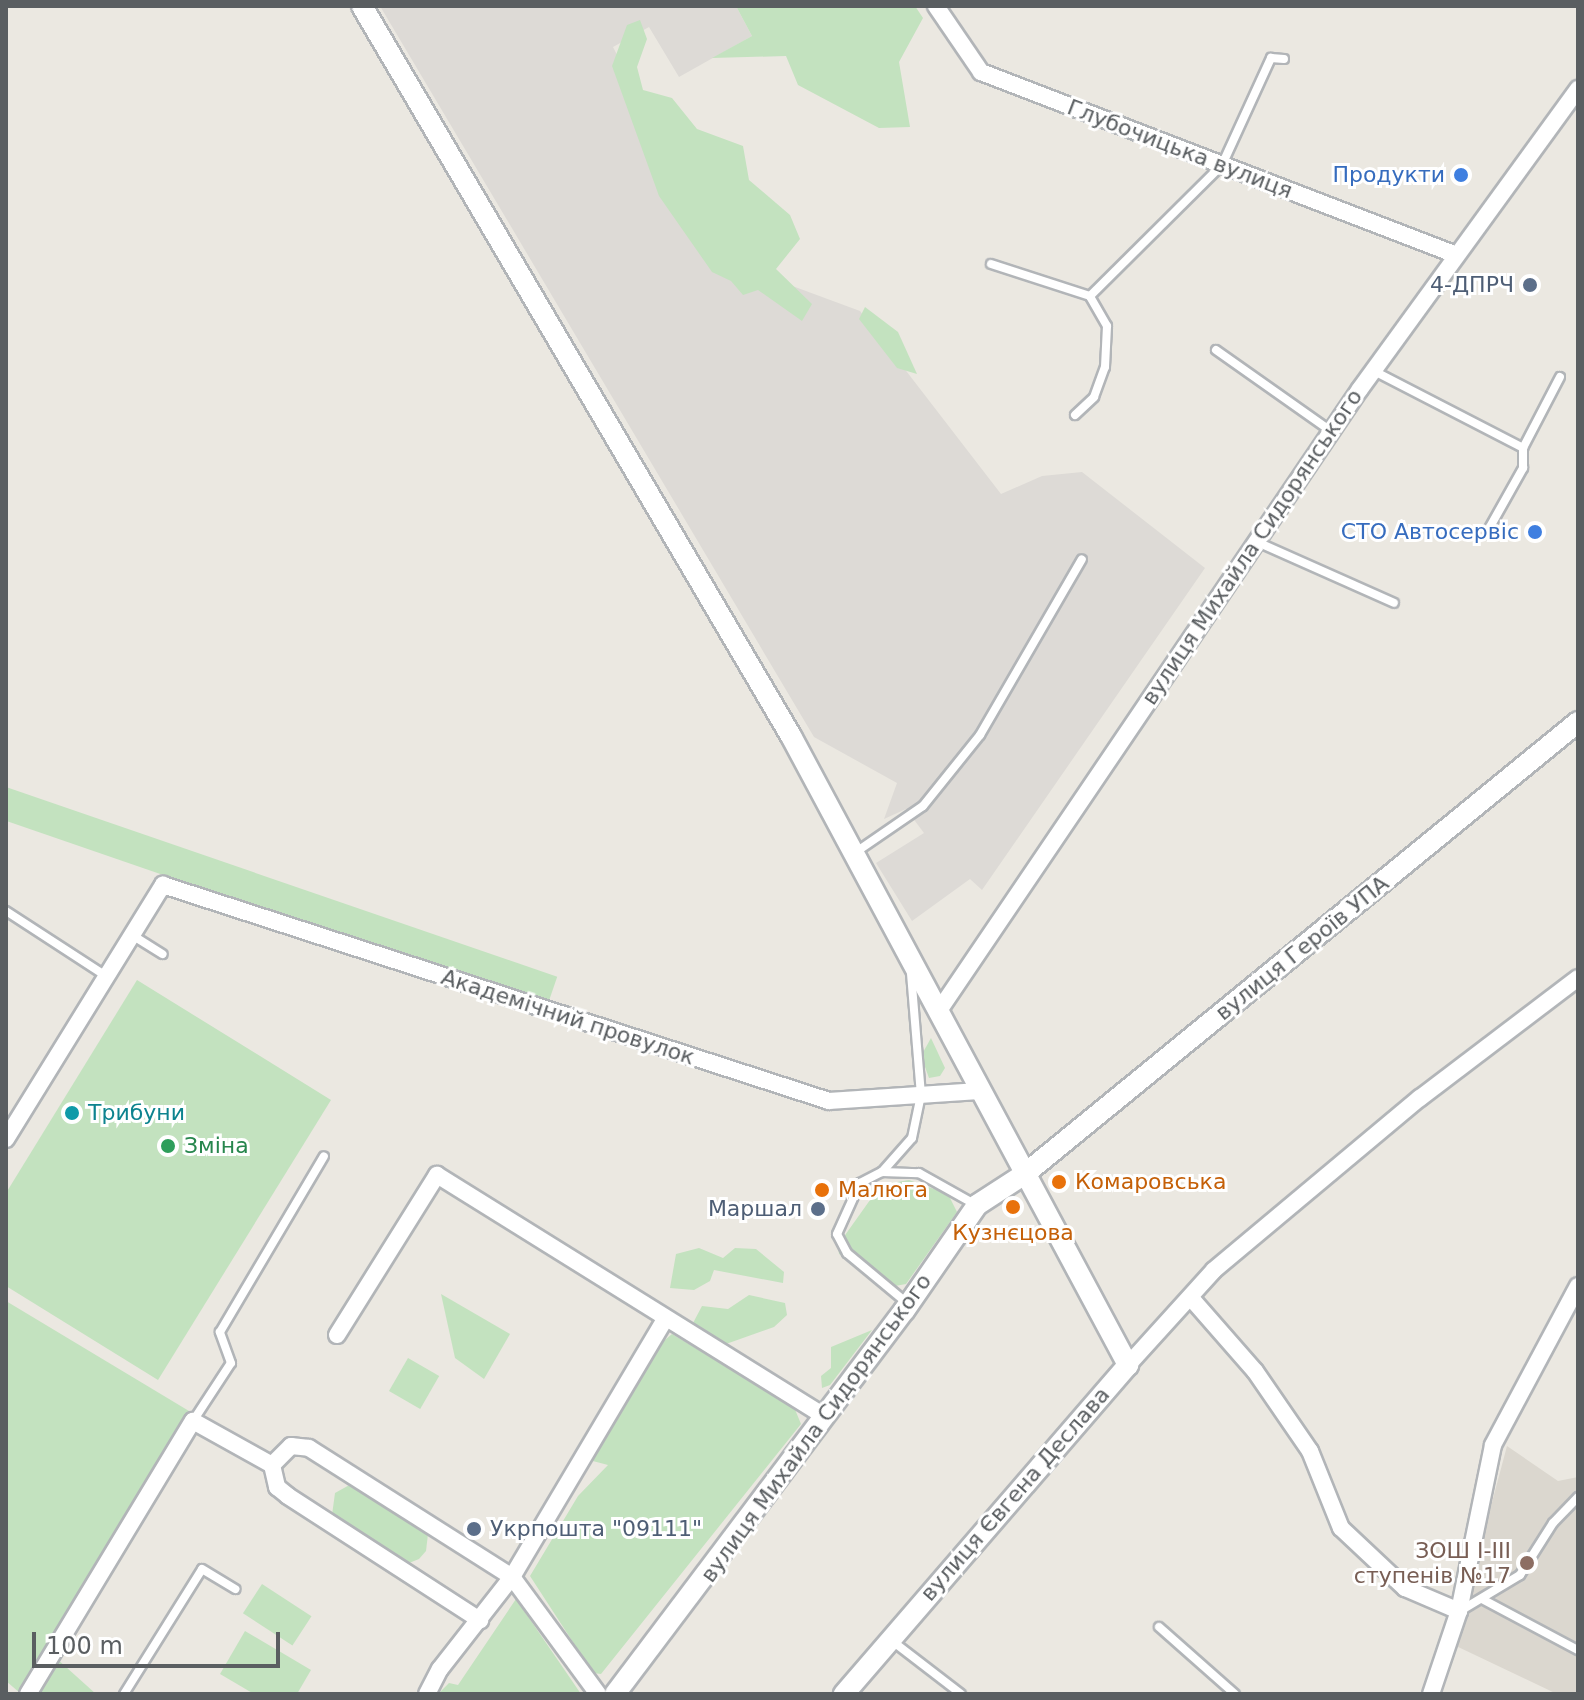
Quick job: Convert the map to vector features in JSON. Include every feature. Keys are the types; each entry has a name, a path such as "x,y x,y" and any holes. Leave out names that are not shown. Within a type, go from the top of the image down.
{"street":[{"path":"362,6 796,733 852,855 1128,1365"},
{"name":"Глубочицька вулиця","path":"936,6 981,72 1454,254"},
{"name":"вулиця Михайла Сидорянського","path":"938,1012 1331,431 1454,254 1578,89"},
{"name":"вулиця Героїв УПА","path":"1026,1173 1578,722"},
{"name":"Академічний провулок","path":"132,935 163,885 829,1101 979,1091"},
{"path":"6,1139 132,935"},
{"name":"вулиця Євгена Деслава","path":"844,1694 1214,1270 1420,1098 1578,978"},
{"name":"вулиця Михайла Сидорянського","path":"615,1694 909,1304 977,1205 1026,1173"},
{"path":"337,1335 437,1175 824,1416"},
{"path":"1431,1694 1459,1611 1493,1445 1578,1286"},
{"path":"1191,1298 1255,1371 1310,1451 1341,1528 1405,1588 1459,1611"},
{"path":"427,1694 440,1669 512,1577 665,1319"},
{"path":"28,1694 193,1421 272,1465 277,1487 288,1496 480,1620"},
{"path":"272,1465 291,1446 309,1448 512,1577 598,1694"}],"lane":[{"path":"1090,296 1222,165 1271,58 1284,59"},
{"path":"991,264 1090,296 1107,326 1105,367 1094,397 1075,415"},
{"path":"1216,350 1331,431"},
{"path":"1374,371 1523,448"},
{"path":"1486,534 1523,468 1523,448 1560,377"},
{"path":"1255,541 1394,603"},
{"path":"852,855 923,806 980,735 1082,559"},
{"path":"6,911 107,976"},
{"path":"132,935 162,954"},
{"path":"909,1304 847,1253 837,1234 860,1183 882,1172 912,1138 921,1095 910,961"},
{"path":"193,1421 231,1363 220,1332 324,1156"},
{"path":"882,1172 919,1173 977,1205"},
{"path":"1459,1611 1520,1575 1553,1523 1578,1497"},
{"path":"124,1694 202,1569 235,1589"},
{"path":"1482,1599 1578,1650"},
{"path":"1159,1627 1235,1694"},
{"path":"890,1640 961,1694"}],"shaded area":[{"path":"380,6 736,6 752,36 679,77 649,27 613,47 722,260 860,311 1001,494 1042,476 1082,472 1205,568 982,890 970,879 912,921 876,863 924,833 906,809 884,819 897,783 814,737"},
{"name":"ЗОШ І-ІІІ ступенів №17","path":"1507,1446 1558,1481 1578,1477 1578,1694 1557,1694 1454,1645"}],"green space":[{"path":"736,6 915,6 923,18 899,62 910,127 879,128 798,85 786,56 712,58 752,36"},
{"path":"640,20 647,39 637,67 643,90 672,98 697,129 743,146 749,180 790,215 800,239 776,269 812,304 802,321 758,290 743,295 731,281 712,272 659,196 612,66 627,25"},
{"path":"865,307 898,332 917,374 897,368 859,319"},
{"path":"6,787 557,977 547,1007 6,821"},
{"name":"Зміна","path":"137,980 331,1100 158,1380 6,1286 6,1193"},
{"path":"931,1038 945,1068 940,1076 929,1078 921,1056"},
{"path":"909,1180 948,1194 957,1212 906,1284 895,1286 839,1254 838,1245 875,1193 870,1190 874,1186"},
{"path":"699,1248 723,1258 735,1248 756,1249 784,1272 783,1283 714,1270 710,1281 694,1290 670,1288 676,1254"},
{"path":"441,1294 510,1334 484,1379 455,1358"},
{"path":"749,1295 785,1303 787,1315 774,1327 726,1344 693,1323 702,1306 728,1309"},
{"path":"6,1301 189,1411 20,1693 6,1681"},
{"path":"872,1330 830,1385 822,1388 821,1376 831,1368 831,1347"},
{"path":"672,1334 794,1407 801,1424 601,1674 593,1673 530,1576 578,1496 608,1465 589,1460 653,1350"},
{"path":"408,1358 439,1376 420,1409 389,1391"},
{"path":"353,1483 428,1534 426,1551 419,1559 409,1563 332,1515 335,1493"},
{"path":"262,1584 311,1616 292,1645 243,1613"},
{"path":"516,1599 581,1694 438,1694 449,1683 458,1685"},
{"path":"245,1631 311,1670 297,1694 254,1694 220,1674"},
{"path":"56,1658 96,1694 34,1694"}],"place":[{"name":"Продукти","path":"1461,175"},
{"name":"4-ДПРЧ","path":"1530,285"},
{"name":"СТО Автосервіс","path":"1535,532"},
{"name":"Трибуни","path":"72,1113"},
{"name":"Зміна","path":"168,1146"},
{"name":"Комаровська","path":"1059,1182"},
{"name":"Малюга","path":"822,1190"},
{"name":"Кузнєцова","path":"1013,1207"},
{"name":"Маршал","path":"818,1209"},
{"name":"Укрпошта \"09111\"","path":"474,1529"},
{"name":"ЗОШ І-ІІІ ступенів №17","path":"1527,1563"}]}
